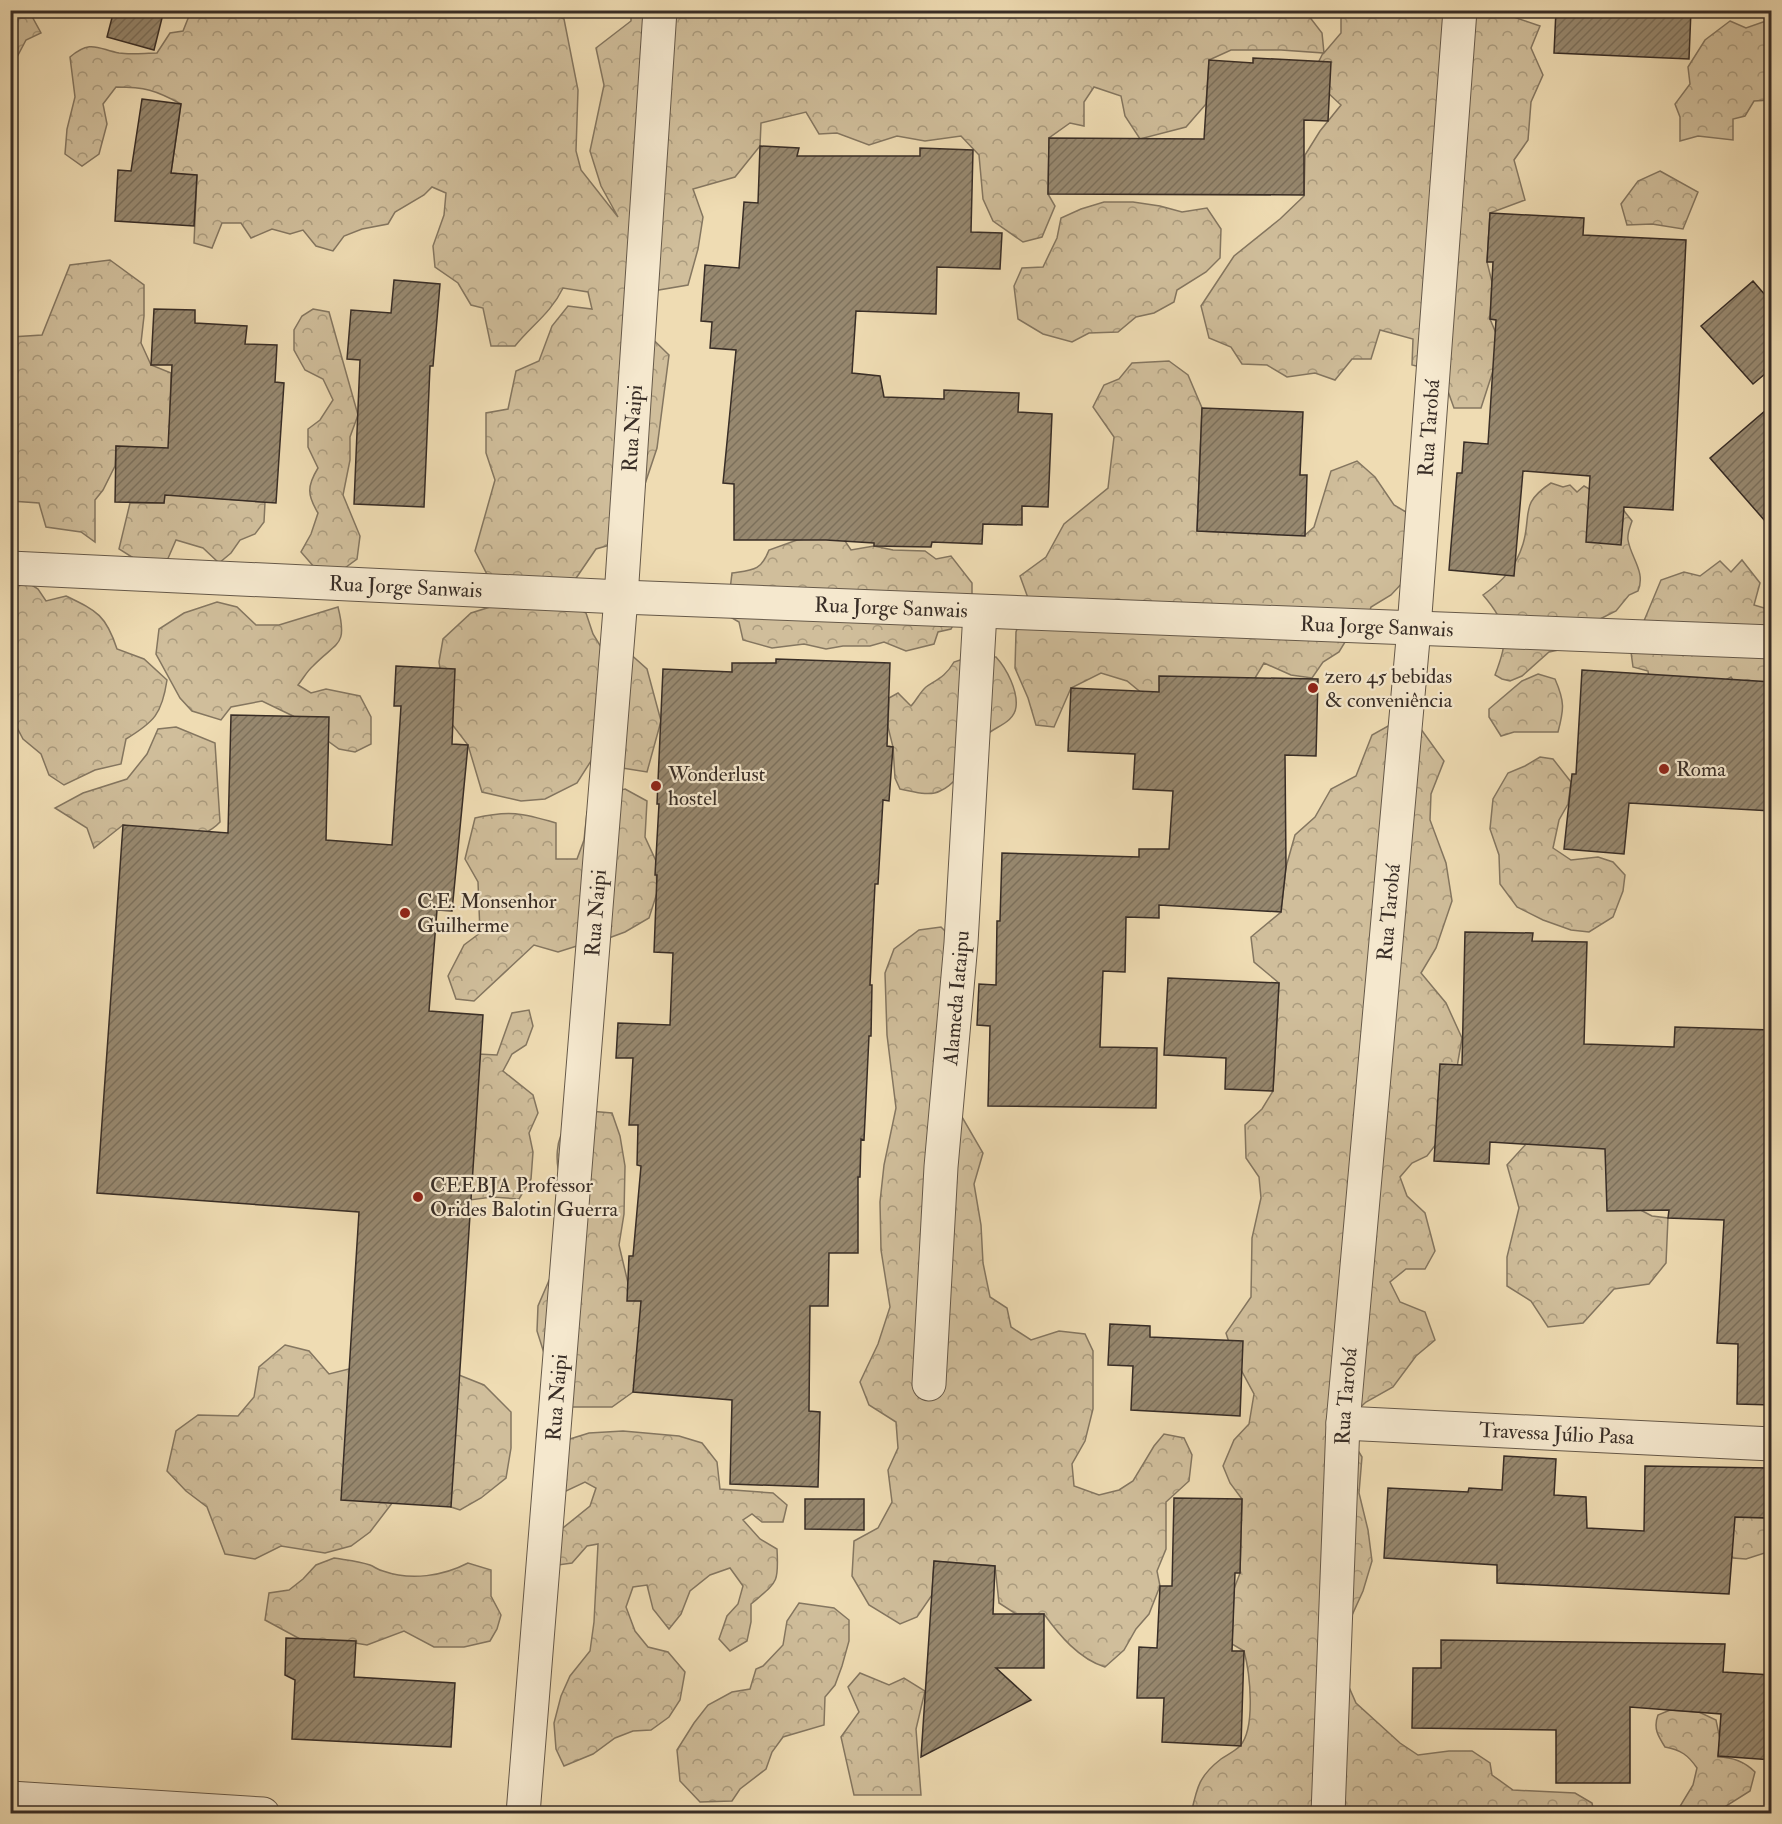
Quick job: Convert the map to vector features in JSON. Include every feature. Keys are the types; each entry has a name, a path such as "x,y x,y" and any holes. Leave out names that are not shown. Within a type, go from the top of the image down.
{"street":[{"name":"Rua Naipi","path":"523,1814 621,597 660,10"},
{"name":"Rua Tarobá","path":"1328,1814 1343,1423 1414,628 1460,10"},
{"name":"Rua Jorge Sanwais","path":"10,568 621,597 1772,642"},
{"name":"Alameda Iataipu","path":"929,1384 941,1167 961,944 981,612"},
{"name":"Travessa Júlio Pasa","path":"1343,1423 1772,1444"},
{"path":"10,1798 263,1814"}],"green space":[{"path":"11,10 29,11 41,33 26,40 17,57 11,57"},
{"path":"473,10 519,13 550,11 564,19 578,90 576,151 581,170 618,217 601,186 590,151 604,85 596,48 631,21 631,11 1305,11 1322,33 1324,53 1341,33 1341,11 1496,11 1540,26 1531,48 1543,75 1531,102 1528,140 1514,160 1525,200 1490,213 1487,262 1492,282 1490,319 1507,359 1493,371 1481,408 1454,408 1441,372 1412,365 1413,339 1380,330 1371,359 1352,359 1335,380 1315,373 1287,377 1267,365 1242,364 1231,347 1209,338 1201,306 1234,256 1280,219 1304,196 1305,155 1320,131 1341,105 1311,77 1323,53 1231,50 1209,60 1206,104 1186,127 1140,139 1125,116 1121,96 1094,87 1084,102 1084,126 1070,123 1049,138 1048,194 1055,206 1042,237 1023,242 993,221 983,199 979,155 961,136 925,141 897,136 869,145 837,133 819,134 806,112 761,123 760,146 735,177 693,189 703,217 698,249 688,285 653,291 627,314 669,355 657,448 645,484 638,537 596,549 570,587 550,593 586,613 593,634 604,652 628,652 647,669 661,721 647,772 616,767 596,753 577,783 545,799 521,801 482,792 468,745 448,719 439,662 443,639 471,613 506,602 492,584 475,551 495,480 486,453 486,413 508,409 516,371 539,361 552,326 568,306 592,309 588,292 563,288 547,312 515,346 491,346 483,308 471,305 458,283 435,267 433,246 444,215 446,193 432,187 424,195 395,212 388,224 362,229 344,236 333,251 316,246 303,230 290,234 272,229 251,238 241,223 222,223 212,248 194,243 197,176 171,173 181,104 150,90 116,87 103,104 107,124 99,154 82,166 65,154 67,129 75,97 70,57 84,48 94,47 124,54 157,53 170,33 183,31 191,11"},
{"path":"1730,21 1746,28 1763,22 1771,22 1771,100 1754,101 1745,116 1733,119 1733,140 1698,136 1680,141 1680,117 1675,104 1690,84 1688,67 1705,40"},
{"path":"1660,171 1698,192 1683,229 1652,224 1627,225 1621,204 1638,181"},
{"path":"1104,202 1133,202 1182,212 1207,208 1221,229 1220,258 1206,272 1177,290 1174,302 1154,313 1136,317 1118,332 1089,333 1072,342 1043,334 1018,319 1014,286 1022,268 1043,267 1057,238 1061,218"},
{"path":"110,260 144,285 141,343 151,365 171,373 170,416 212,498 265,502 264,522 255,534 240,540 231,553 219,563 203,548 176,540 166,563 135,559 119,549 130,503 164,503 165,448 116,446 115,466 103,490 95,500 95,542 81,532 46,527 39,503 11,501 11,337 42,335 70,265"},
{"path":"313,309 329,312 358,415 350,437 350,460 343,495 360,536 357,559 338,573 315,568 301,552 311,534 318,513 310,496 310,485 318,468 308,447 308,429 320,420 333,400 323,379 305,370 294,350 294,330 302,316"},
{"path":"1169,361 1188,375 1202,408 1197,531 1305,535 1314,527 1331,471 1357,461 1375,477 1394,505 1406,512 1405,580 1391,595 1371,607 1365,627 1348,637 1339,652 1323,662 1312,678 1291,675 1264,663 1252,683 1149,699 1127,681 1101,673 1071,688 1054,727 1036,725 1028,698 1015,668 1016,632 1028,598 1020,576 1046,557 1064,524 1108,488 1114,437 1093,407 1104,385 1119,379 1132,363"},
{"path":"1551,483 1563,487 1570,485 1577,492 1584,486 1621,507 1632,521 1628,540 1639,571 1640,584 1638,591 1629,595 1616,611 1594,622 1563,649 1549,652 1522,676 1510,681 1495,675 1503,651 1504,632 1498,615 1483,595 1503,579 1513,567 1523,544 1530,504 1541,490"},
{"path":"841,535 851,550 874,546 893,550 925,551 936,559 951,556 972,583 972,600 960,612 951,629 938,632 934,644 906,651 884,642 870,646 843,646 826,649 804,644 772,648 743,640 739,622 727,615 732,573 759,566 769,550 797,540"},
{"path":"1742,560 1760,583 1754,605 1771,610 1771,691 1740,691 1731,677 1718,684 1650,686 1648,671 1633,667 1631,652 1661,580 1684,572 1700,576 1720,561 1731,572"},
{"path":"18,576 38,589 46,601 66,596 93,610 109,628 117,649 144,659 167,680 162,701 155,716 126,739 121,764 95,770 64,785 49,775 41,754 23,739 11,716 11,583"},
{"path":"217,602 237,607 256,625 279,625 338,607 341,637 298,685 311,693 326,689 360,696 371,717 371,744 355,752 339,749 293,716 262,701 231,707 221,720 192,711 180,698 156,654 159,629 184,613"},
{"path":"969,657 996,657 1008,674 1013,687 1016,701 1014,713 1007,721 983,738 959,775 947,787 931,794 900,789 895,778 893,747 888,727 889,698 898,693 911,706 924,689 945,674 954,662"},
{"path":"1538,674 1555,679 1558,687 1562,706 1558,732 1514,732 1501,736 1489,717 1489,709 1522,681"},
{"path":"1397,721 1418,725 1444,761 1431,794 1430,820 1446,863 1452,901 1436,948 1421,973 1446,1003 1462,1038 1446,1131 1427,1156 1412,1163 1400,1177 1407,1196 1425,1213 1435,1251 1425,1269 1406,1269 1390,1282 1400,1302 1425,1312 1435,1340 1416,1356 1393,1387 1366,1402 1352,1415 1349,1436 1362,1457 1359,1493 1368,1530 1372,1561 1363,1591 1349,1622 1345,1678 1356,1703 1400,1743 1418,1755 1472,1751 1490,1763 1492,1775 1513,1790 1575,1793 1592,1803 1594,1813 1191,1814 1197,1789 1203,1777 1221,1759 1240,1746 1245,1738 1250,1714 1250,1686 1244,1651 1232,1644 1234,1589 1240,1573 1242,1499 1230,1483 1223,1466 1234,1440 1249,1424 1254,1394 1233,1355 1226,1333 1251,1297 1252,1238 1261,1198 1259,1177 1246,1158 1245,1125 1262,1109 1273,1091 1279,983 1254,962 1251,937 1281,912 1286,867 1295,835 1315,817 1331,789 1356,776 1372,735"},
{"path":"176,727 215,743 220,822 199,835 186,837 161,835 123,825 94,848 87,828 55,808 83,793 127,779 147,754 158,729"},
{"path":"1540,757 1553,759 1571,782 1568,804 1559,820 1553,848 1571,860 1598,857 1613,862 1625,875 1623,891 1613,917 1589,932 1571,930 1517,907 1500,884 1499,855 1490,829 1493,799 1508,773"},
{"path":"625,789 647,801 645,837 656,861 657,893 649,918 625,932 598,942 558,952 534,945 474,1001 456,999 448,976 464,945 480,933 478,882 465,859 475,818 497,814 516,814 556,823 556,859 577,859 584,840 587,812 601,795"},
{"path":"941,927 956,942 962,1117 983,1153 974,1184 981,1225 983,1263 990,1297 1007,1308 1011,1327 1031,1340 1059,1331 1085,1334 1093,1351 1093,1409 1085,1441 1072,1464 1074,1486 1099,1495 1119,1490 1133,1481 1164,1434 1184,1438 1192,1455 1189,1481 1166,1502 1166,1549 1157,1571 1160,1586 1149,1614 1136,1629 1124,1650 1105,1667 1078,1652 1063,1638 1044,1614 1016,1614 999,1603 995,1566 934,1561 932,1595 917,1617 900,1624 869,1605 852,1576 854,1541 878,1528 892,1502 888,1470 898,1448 896,1422 869,1405 860,1382 878,1344 890,1307 881,1250 880,1202 884,1165 896,1108 887,1035 885,973 894,949 919,930"},
{"path":"529,1010 533,1026 526,1045 512,1054 503,1071 533,1095 538,1113 529,1133 533,1152 531,1179 519,1199 492,1197 470,1200 478,1054 497,1055 512,1013"},
{"path":"1596,1108 1619,1199 1652,1216 1668,1218 1666,1263 1649,1284 1614,1289 1583,1323 1548,1327 1531,1301 1507,1286 1507,1257 1519,1208 1507,1165 1526,1144"},
{"path":"589,1111 612,1113 620,1136 625,1166 624,1214 619,1245 628,1283 651,1302 654,1368 633,1392 612,1407 561,1407 537,1331 538,1306 557,1262 561,1179 557,1158 558,1143 568,1124"},
{"path":"285,1345 309,1351 329,1374 381,1361 459,1375 484,1385 511,1412 511,1448 506,1478 481,1498 460,1510 451,1507 438,1490 399,1494 370,1532 351,1546 325,1553 281,1546 255,1559 225,1554 207,1507 186,1491 167,1471 176,1431 198,1415 238,1416 254,1397 259,1367"},
{"path":"623,1431 679,1436 702,1443 717,1462 720,1489 773,1493 787,1505 783,1522 762,1522 752,1514 743,1520 760,1539 777,1549 777,1576 771,1586 751,1604 751,1622 747,1641 730,1651 719,1639 727,1616 738,1604 743,1586 730,1568 710,1575 690,1591 681,1614 669,1629 653,1609 647,1585 633,1587 626,1607 635,1631 648,1647 668,1652 685,1672 680,1700 669,1717 651,1730 633,1731 615,1738 593,1754 564,1766 556,1749 554,1723 561,1696 570,1676 590,1651 594,1622 598,1544 587,1546 572,1563 551,1566 553,1536 590,1506 596,1488 585,1482 564,1492 555,1458 570,1439 589,1433"},
{"path":"1769,1484 1771,1485 1771,1551 1746,1559 1733,1558 1722,1543 1720,1517 1768,1518"},
{"path":"334,1558 361,1562 381,1571 405,1576 438,1574 468,1563 491,1570 491,1596 501,1615 497,1629 490,1641 464,1647 434,1647 404,1631 367,1645 343,1641 300,1639 265,1620 269,1593 289,1590 316,1565"},
{"path":"799,1603 834,1608 849,1620 849,1641 842,1666 835,1685 825,1697 824,1725 783,1737 772,1752 766,1769 740,1789 732,1801 700,1802 680,1781 677,1750 708,1705 732,1692 750,1689 756,1669 763,1666 783,1645 787,1621"},
{"path":"860,1673 889,1685 904,1678 925,1691 916,1729 921,1795 854,1795 841,1737 859,1712 848,1687"},
{"path":"1670,1710 1699,1712 1716,1720 1720,1739 1718,1757 1738,1761 1755,1772 1750,1791 1726,1806 1720,1813 1676,1813 1693,1785 1697,1768 1684,1754 1665,1747 1658,1735 1656,1724 1658,1715"}],"building":[{"path":"114,10 164,10 154,50 107,37"},
{"path":"1556,10 1691,10 1689,59 1554,53"},
{"path":"1253,58 1331,62 1328,121 1304,120 1304,195 1048,194 1049,138 1204,139 1209,60 1253,63"},
{"path":"142,99 181,104 171,173 197,175 194,226 115,221 118,170 131,171"},
{"path":"760,146 799,148 797,156 920,156 920,148 973,150 971,232 1002,233 1000,269 937,267 936,314 856,311 852,373 880,376 884,397 944,399 944,390 1019,393 1018,412 1052,414 1048,507 1022,506 1022,525 983,524 982,544 932,542 931,547 874,546 874,543 826,540 734,540 734,484 723,483 736,350 710,348 712,322 701,321 705,265 739,268 744,202 758,203"},
{"path":"1490,213 1584,218 1583,235 1686,240 1673,510 1624,507 1621,545 1586,542 1590,476 1523,471 1514,576 1449,570 1457,473 1462,473 1464,442 1488,444 1496,320 1490,319 1493,262 1487,262"},
{"path":"394,280 440,284 433,366 430,366 424,507 354,504 360,360 347,359 351,310 391,313"},
{"path":"1753,281 1772,303 1772,368 1753,384 1701,326"},
{"path":"154,309 195,310 195,323 247,326 245,344 277,345 275,382 284,383 276,503 165,495 164,503 115,502 116,446 168,448 172,365 151,365"},
{"path":"1772,405 1772,529 1710,458"},
{"path":"1202,408 1303,412 1300,475 1307,475 1305,536 1197,531"},
{"path":"776,659 890,663 887,746 893,747 889,801 883,800 878,884 875,884 870,985 872,985 871,1036 869,1036 864,1140 861,1139 860,1177 858,1177 858,1253 829,1253 828,1306 810,1306 809,1411 820,1412 818,1487 730,1484 732,1400 633,1392 641,1301 627,1301 629,1256 633,1256 641,1166 637,1165 638,1125 629,1125 633,1058 616,1058 618,1023 670,1025 673,953 654,952 663,669 732,672 732,663 776,663"},
{"path":"396,666 455,669 452,744 468,745 452,911 437,910 429,1011 483,1015 451,1507 341,1500 359,1212 97,1193 123,825 228,833 231,715 329,717 326,840 392,845 401,706 394,706"},
{"path":"1582,670 1772,682 1772,811 1629,803 1624,854 1564,849 1572,774 1576,774"},
{"path":"1159,676 1318,679 1316,756 1285,755 1286,867 1281,912 1159,905 1159,918 1126,917 1125,972 1103,971 1100,1047 1157,1048 1156,1108 988,1106 990,1026 977,1025 979,984 996,985 997,921 1000,921 1002,853 1139,857 1139,849 1169,849 1173,791 1133,789 1135,754 1068,751 1071,688 1159,692"},
{"path":"1465,932 1533,933 1532,941 1587,942 1584,1044 1674,1047 1675,1027 1772,1030 1772,1405 1737,1404 1738,1344 1717,1343 1724,1220 1668,1218 1669,1210 1607,1211 1605,1149 1490,1142 1489,1164 1434,1161 1440,1064 1462,1065"},
{"path":"1168,978 1279,983 1273,1091 1225,1089 1226,1058 1164,1055"},
{"path":"1110,1324 1150,1326 1150,1337 1243,1341 1240,1416 1131,1410 1133,1366 1108,1365"},
{"path":"1504,1456 1556,1459 1554,1495 1586,1497 1587,1528 1644,1531 1645,1466 1769,1468 1768,1518 1735,1517 1729,1594 1497,1583 1497,1565 1384,1558 1388,1488 1468,1492 1469,1488 1502,1490"},
{"path":"1174,1498 1242,1499 1240,1573 1235,1573 1232,1651 1244,1651 1241,1746 1162,1742 1164,1698 1137,1698 1139,1647 1157,1648 1160,1586 1172,1586"},
{"path":"805,1499 864,1499 864,1530 805,1529"},
{"path":"934,1561 995,1566 993,1614 1044,1614 1044,1668 996,1668 1031,1700 921,1757"},
{"path":"286,1638 356,1641 354,1677 455,1683 451,1747 292,1739 295,1680 285,1675"},
{"path":"1441,1640 1725,1644 1723,1672 1772,1675 1772,1760 1718,1756 1721,1714 1630,1707 1630,1783 1556,1783 1556,1730 1412,1728 1413,1668 1441,1668"}],"place":[{"name":"zero 45 bebidas & conveniência","path":"1313,688"},
{"name":"Roma","path":"1664,769"},
{"name":"Wonderlust hostel","path":"656,786"},
{"name":"C.E. Monsenhor Guilherme","path":"405,913"},
{"name":"CEEBJA Professor Orides Balotin Guerra","path":"418,1197"}]}
